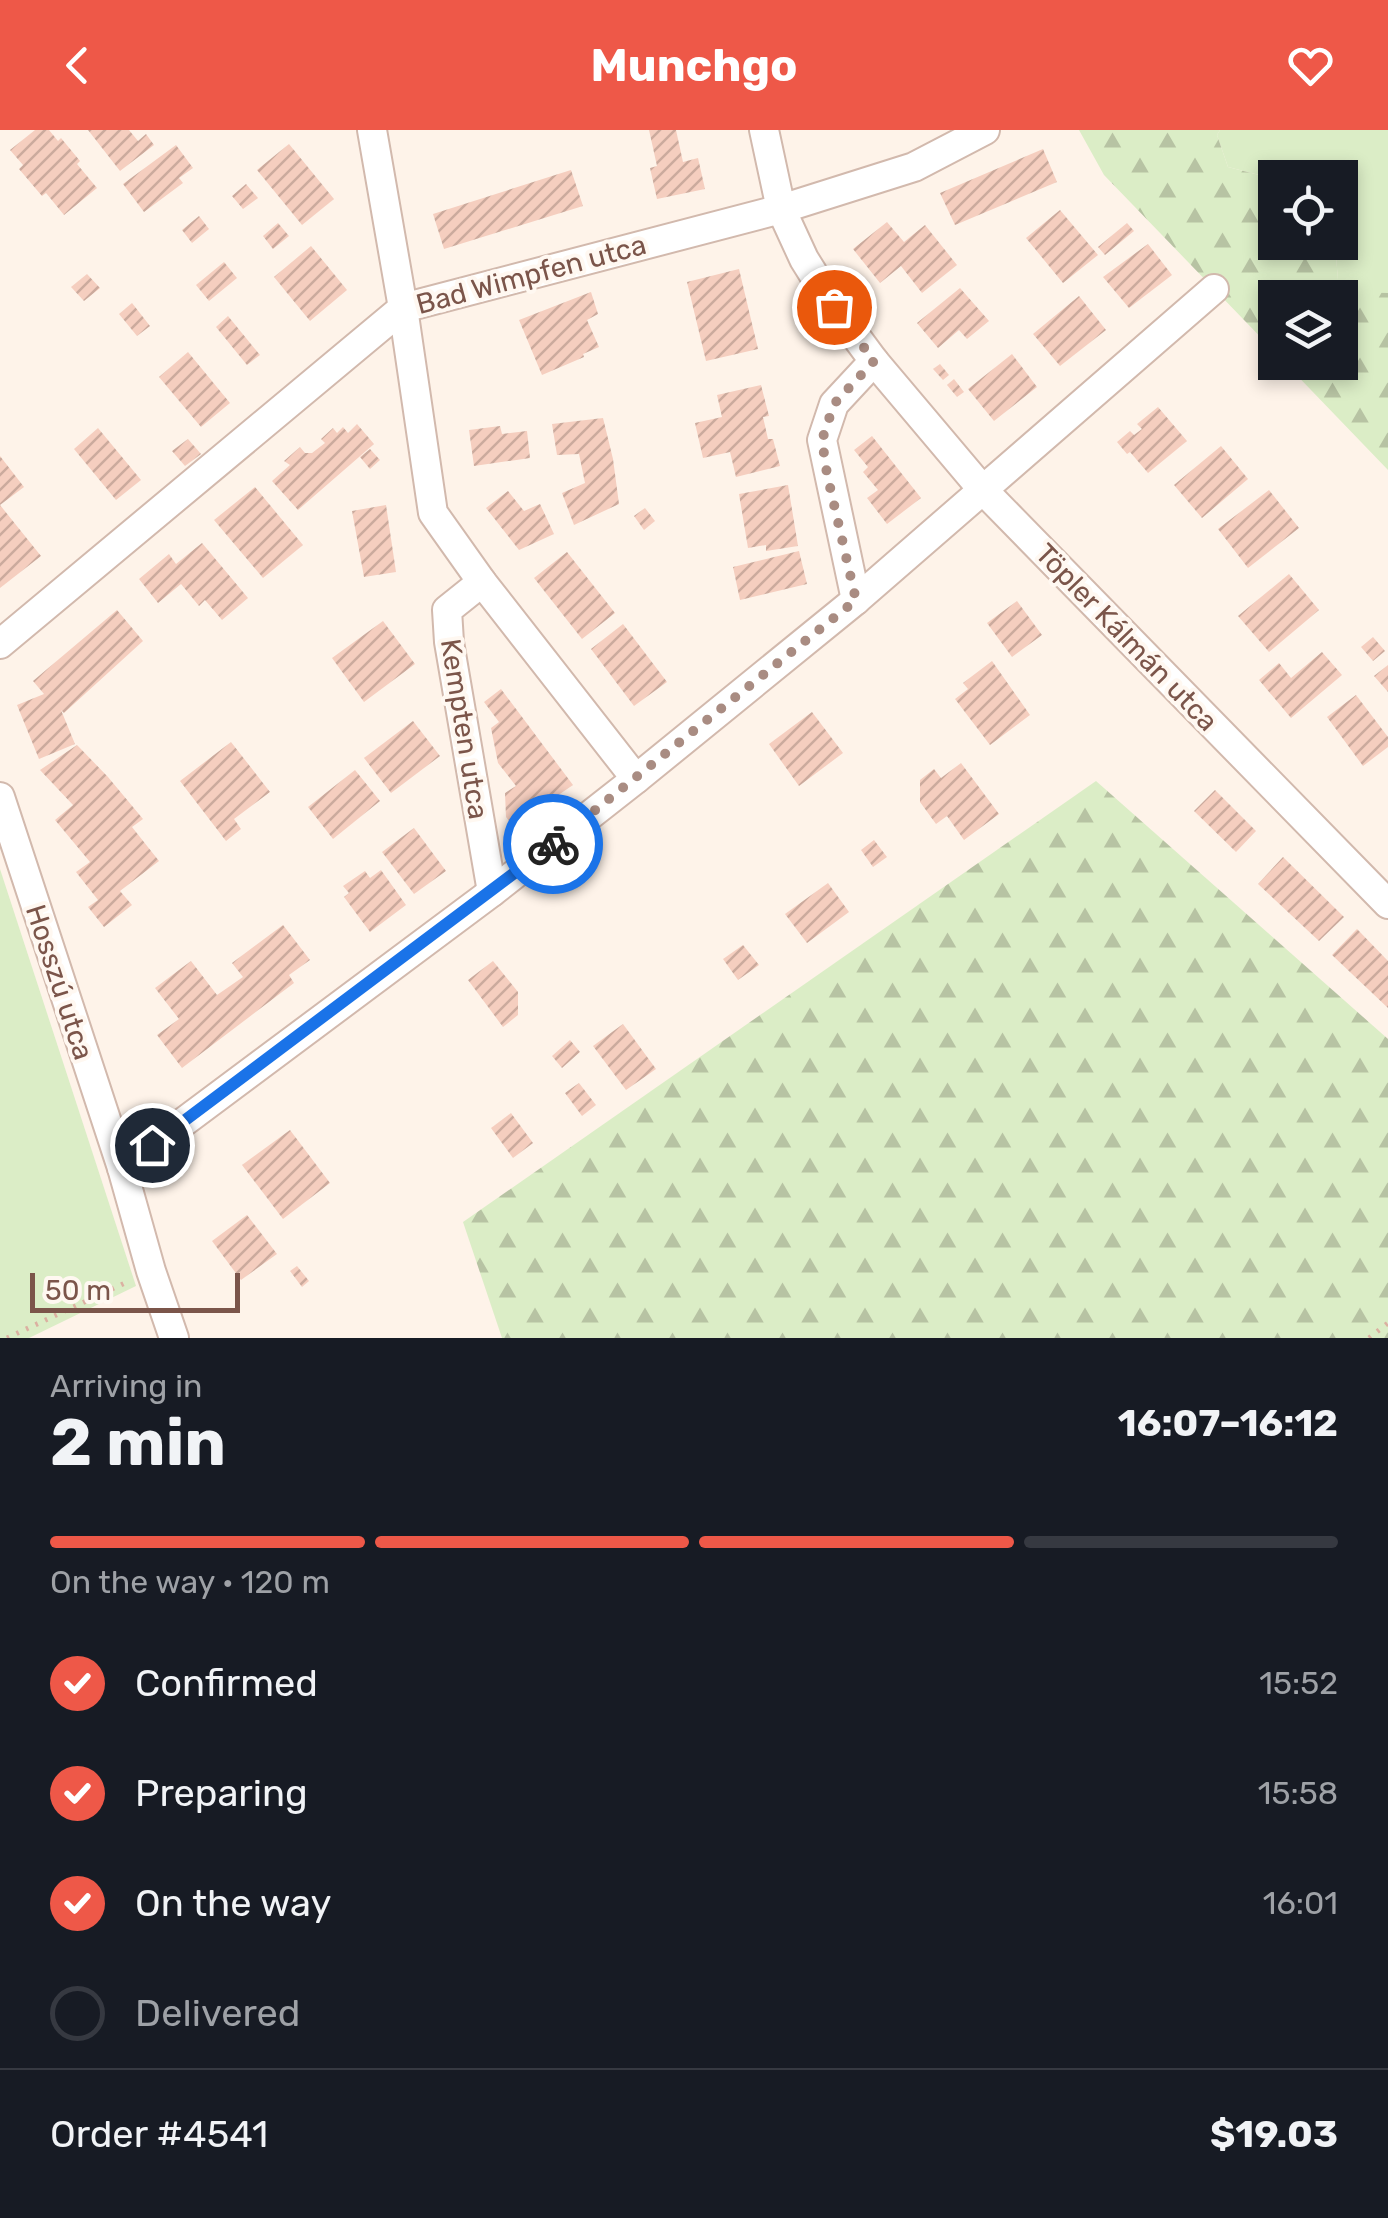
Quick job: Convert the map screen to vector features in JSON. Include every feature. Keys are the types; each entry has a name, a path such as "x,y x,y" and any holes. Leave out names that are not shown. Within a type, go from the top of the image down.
{"street":[{"path":"372,130 433,514 636,779"},
{"name":"Töpler Kálmán utca","path":"764,130 781,208 804,259 874,361 982,489 1388,904"},
{"name":"Bad Wimpfen utca","path":"0,644 403,308 781,208 914,167 985,130"},
{"path":"122,1168 492,892 636,779 856,600 1214,289"},
{"path":"856,600 822,440 834,404 874,361"},
{"name":"Kempten utca","path":"482,582 447,610 449,642 492,892"},
{"name":"Hosszú utca","path":"0,797 174,1338"}],"path":[{"path":"7,1338 151,1271"},
{"path":"1368,1338 1388,1324"}],"green space":[{"path":"1079,130 1220,130 1217,135 1228,167 1258,175 1258,260 1336,260 1338,280 1258,280 1258,334 1104,175"},
{"path":"1220,130 1388,130 1388,293 1358,293 1358,280 1338,280 1336,260 1358,260 1358,160 1258,160 1258,175 1228,167 1217,135"},
{"path":"1358,292 1388,293 1388,470 1301,380 1358,380"},
{"path":"1096,781 1388,1039 1388,1338 502,1338 463,1222"},
{"path":"0,869 136,1286 29,1338 0,1338"}],"building":[{"path":"35,130 49,130 58,141 61,138 97,188 64,215 19,169 23,165 10,150"},
{"path":"88,130 129,130 138,141 146,134 154,145 120,171"},
{"path":"649,130 676,130 683,162 698,158 705,189 657,199 650,168 657,166"},
{"path":"289,144 334,199 302,225 257,170"},
{"path":"176,145 193,168 179,178 183,183 144,212 123,184"},
{"path":"1043,149 1057,182 955,225 940,193"},
{"path":"571,170 583,206 444,249 433,214"},
{"path":"246,184 258,198 243,209 232,196"},
{"path":"1060,210 1098,255 1063,283 1026,238"},
{"path":"199,216 209,229 192,243 182,230"},
{"path":"887,222 904,242 925,225 957,265 922,293 901,266 880,283 853,249"},
{"path":"278,223 289,236 273,249 263,236"},
{"path":"1127,223 1134,231 1105,255 1098,247"},
{"path":"1148,244 1172,275 1129,308 1103,277"},
{"path":"311,246 347,290 310,321 274,277"},
{"path":"224,262 237,278 209,301 196,285"},
{"path":"739,269 758,349 706,361 687,282"},
{"path":"87,274 100,288 84,301 71,287"},
{"path":"960,288 989,321 967,339 959,330 938,348 917,323"},
{"path":"591,292 598,314 587,320 599,347 542,375 519,320"},
{"path":"1079,296 1106,330 1060,366 1033,334"},
{"path":"132,303 150,326 137,336 119,314"},
{"path":"228,316 260,355 247,365 216,327"},
{"path":"188,352 230,403 201,427 159,377"},
{"path":"1012,354 1037,387 994,421 968,389"},
{"path":"940,364 949,375 943,380 933,369"},
{"path":"954,379 964,392 957,397 947,385"},
{"path":"761,385 769,416 763,417 768,439 773,439 780,466 736,477 730,452 703,458 695,423 722,417 717,395"},
{"path":"1158,407 1187,441 1148,473 1117,442 1130,431 1134,435 1142,429 1137,424"},
{"path":"603,418 619,504 574,525 562,493 585,483 579,454 557,455 552,424"},
{"path":"357,424 374,444 298,510 272,481 290,465 284,461 300,447 305,453 312,453 325,443 321,439 333,428 337,433 343,427 348,433"},
{"path":"500,426 502,434 527,431 530,458 474,466 469,430"},
{"path":"98,428 141,480 116,500 74,449"},
{"path":"872,436 921,498 887,524 867,498 878,490 863,472 868,467 854,450"},
{"path":"188,439 201,454 185,466 172,451"},
{"path":"1221,446 1248,479 1202,518 1174,485"},
{"path":"370,449 380,460 370,469 360,457"},
{"path":"0,456 24,487 0,505"},
{"path":"788,485 798,546 766,551 766,545 748,548 739,494"},
{"path":"255,487 303,545 263,578 214,520"},
{"path":"1269,490 1299,528 1248,568 1218,529"},
{"path":"508,491 524,511 540,504 554,534 519,550 486,508"},
{"path":"0,505 41,556 0,588"},
{"path":"386,505 396,572 364,577 352,511"},
{"path":"645,508 655,521 644,530 634,516"},
{"path":"202,543 248,598 222,620 205,600 199,606 181,584 158,603 139,579 169,554 176,564"},
{"path":"799,551 807,584 740,600 733,567"},
{"path":"567,552 615,613 582,639 534,578"},
{"path":"1289,574 1319,610 1269,652 1238,616"},
{"path":"1017,601 1042,635 1012,657 987,623"},
{"path":"117,610 143,641 64,713 61,710 75,744 39,759 17,705 44,694 33,681"},
{"path":"383,621 415,664 364,702 332,658"},
{"path":"623,624 667,682 634,706 591,649"},
{"path":"1373,637 1385,651 1373,661 1361,647"},
{"path":"1322,652 1342,675 1291,718 1259,680 1279,663 1291,678"},
{"path":"992,661 1030,715 990,745 955,699 968,689 963,683"},
{"path":"1388,665 1388,692 1374,676"},
{"path":"501,689 573,785 513,826 506,817 505,793 516,786 498,763 491,728 499,722 484,702"},
{"path":"1356,695 1388,737 1388,747 1363,766 1327,717"},
{"path":"812,712 843,753 799,786 769,744"},
{"path":"413,721 440,756 391,793 364,758"},
{"path":"231,742 270,792 234,819 241,829 226,841 180,781"},
{"path":"77,745 143,819 132,827 159,861 120,891 132,905 104,927 88,907 98,900 76,872 90,862 55,820 73,805 40,770"},
{"path":"961,763 999,814 964,840 947,816 936,824 920,802 920,780 934,769 941,778"},
{"path":"355,770 380,801 333,839 308,807"},
{"path":"1215,790 1256,831 1236,852 1194,811"},
{"path":"414,828 446,871 414,894 382,852"},
{"path":"874,840 887,857 873,867 861,850"},
{"path":"1283,857 1344,917 1319,941 1258,884"},
{"path":"381,870 406,905 370,932 344,897 349,893 343,886 365,871 370,878"},
{"path":"828,883 849,912 807,943 785,914"},
{"path":"283,925 310,960 289,975 294,983 182,1068 157,1035 179,1019 155,988 191,961 217,995 243,977 232,963"},
{"path":"1357,929 1388,961 1388,1008 1332,955"},
{"path":"743,945 759,965 738,980 723,959"},
{"path":"493,961 518,992 518,1015 503,1027 468,980"},
{"path":"623,1024 656,1069 626,1090 593,1046"},
{"path":"570,1040 580,1052 562,1068 552,1056"},
{"path":"579,1083 596,1105 582,1116 565,1093"},
{"path":"511,1113 533,1143 513,1158 491,1128"},
{"path":"290,1130 330,1183 283,1219 242,1165"},
{"path":"247,1215 277,1254 241,1280 212,1241"},
{"path":"297,1266 309,1281 302,1287 290,1271"}],"way so far":[{"path":"553,844 856,600 822,440 834,404 874,361 834,307"}],"route":[{"path":"152,1145 553,844"}]}
